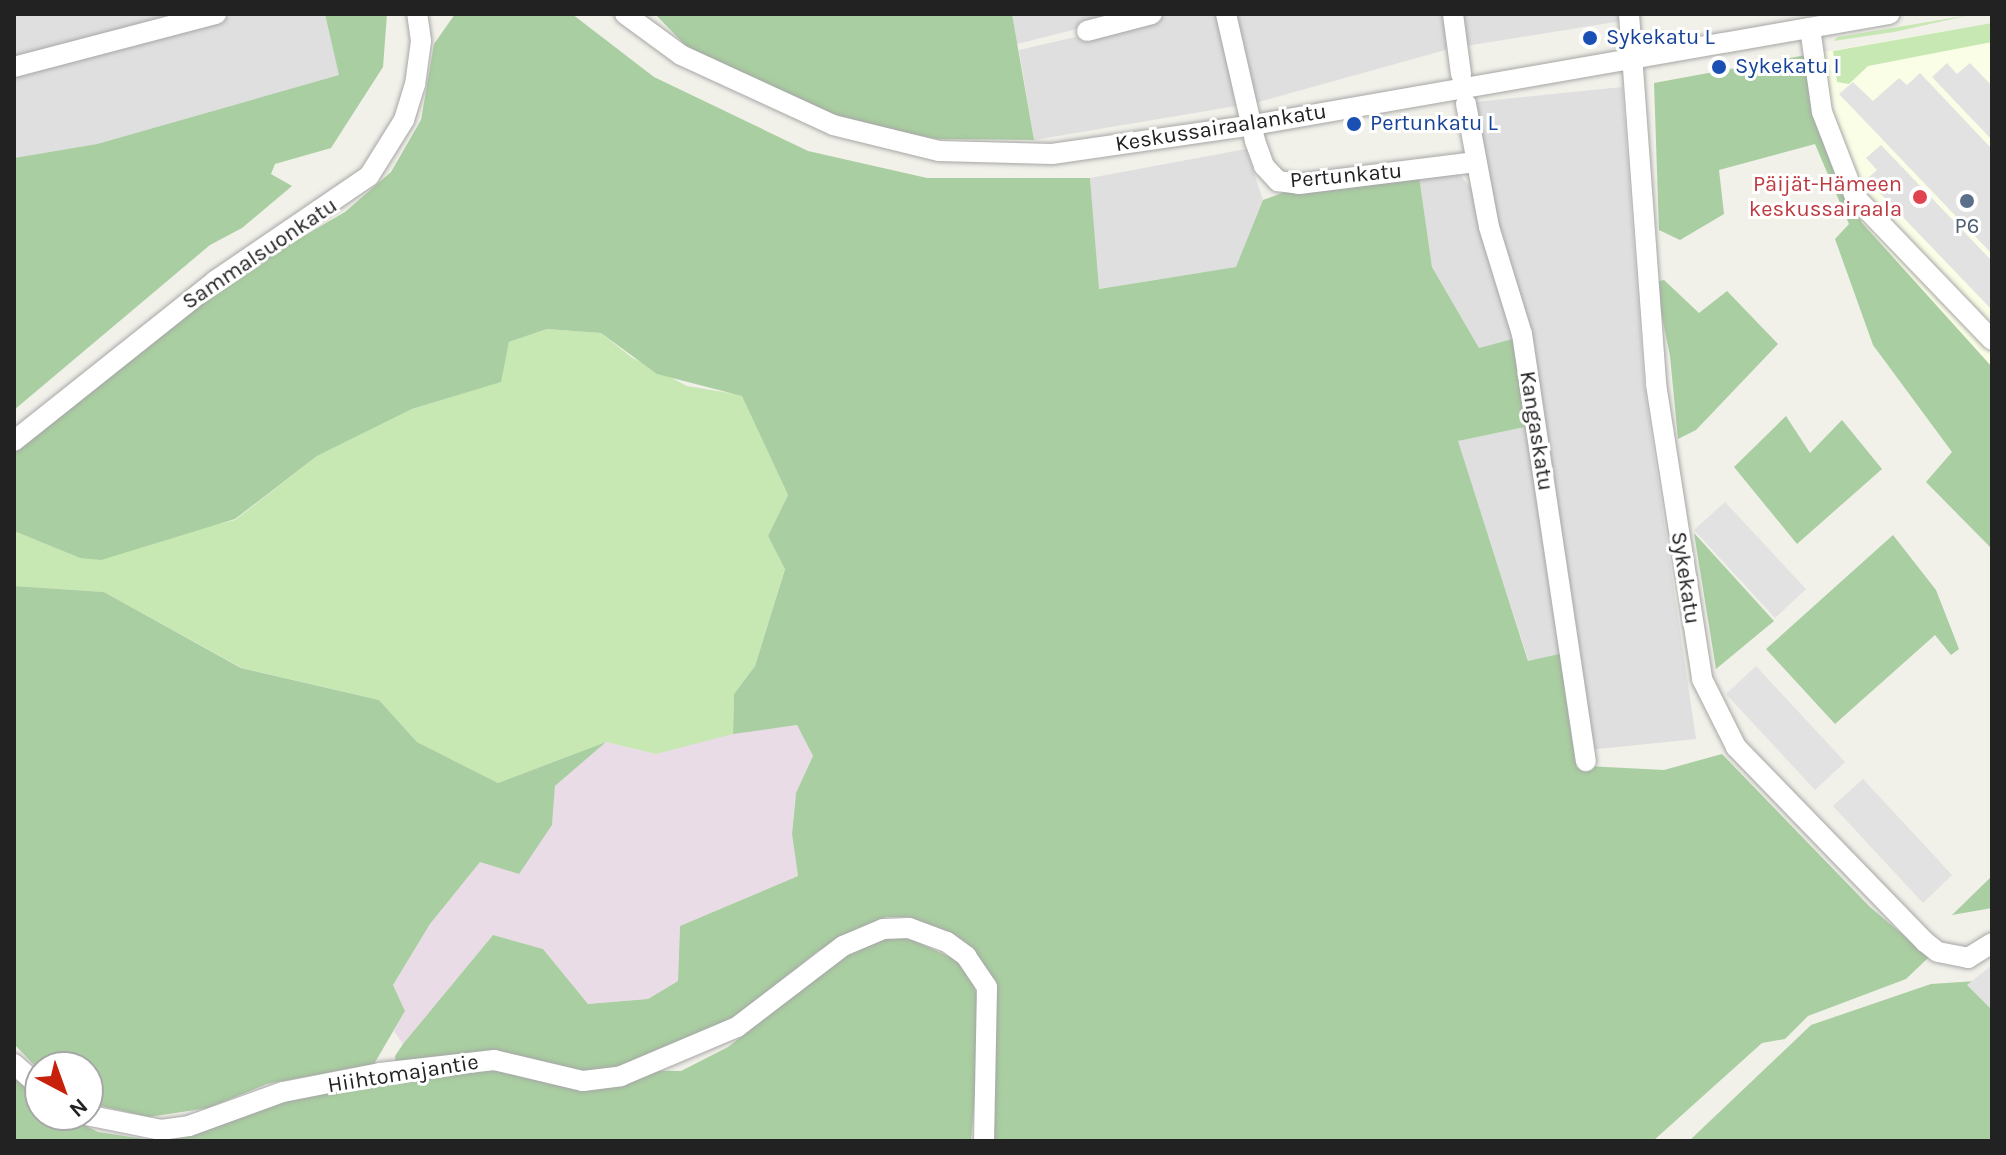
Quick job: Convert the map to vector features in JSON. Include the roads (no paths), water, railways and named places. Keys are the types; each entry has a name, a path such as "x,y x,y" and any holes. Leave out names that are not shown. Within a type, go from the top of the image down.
{"street":[{"path":"14,67 216,14"},
{"name":"Sammalsuonkatu","path":"14,441 215,281 369,176 404,120 415,85 421,41 417,14"},
{"name":"Keskussairaalankatu","path":"625,14 681,55 833,125 939,151 1052,154 1253,125 1889,14"},
{"path":"1087,31 1152,14"},
{"path":"1226,14 1253,125"},
{"path":"1453,14 1461,74"},
{"name":"Sykekatu","path":"1629,14 1635,56 1656,384 1702,679 1736,747 1925,942 1955,957 1989,951"},
{"path":"1810,28 1822,112 1855,197 1992,340"},
{"name":"Kangaskatu","path":"1466,104 1489,227 1522,334 1586,761"},
{"name":"Pertunkatu","path":"1253,125 1264,166 1278,181 1299,184 1476,162"},
{"name":"Hiihtomajantie","path":"104,1119 161,1130 189,1126 283,1092 380,1073 494,1060 583,1081 621,1076 737,1027 843,946 883,929 909,928 947,942 966,956 987,987 984,1141"}],"place":[{"name":"Sykekatu L","path":"1590,38"},
{"name":"Sykekatu I","path":"1719,67"},
{"name":"Pertunkatu L","path":"1354,124"},
{"name":"Päijät-Hämeen keskussairaala","path":"1920,197"},
{"name":"P6","path":"1967,201"}]}
